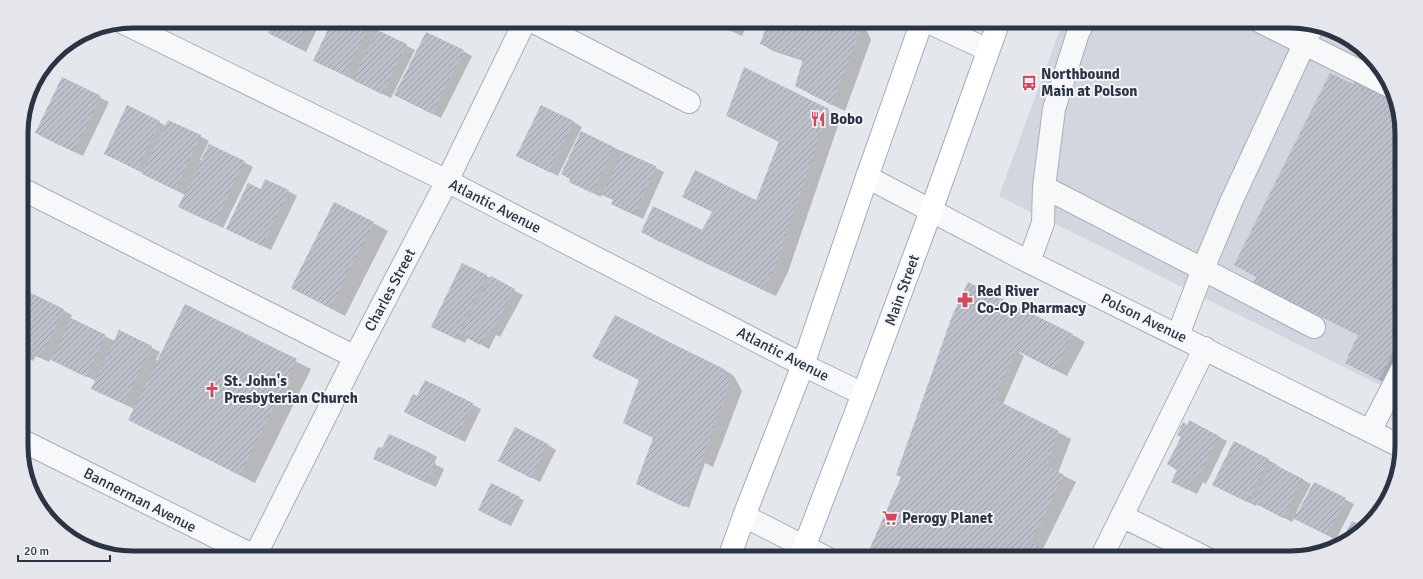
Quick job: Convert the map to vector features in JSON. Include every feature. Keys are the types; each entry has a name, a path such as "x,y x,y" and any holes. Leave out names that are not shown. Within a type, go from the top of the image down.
{"main road":[{"path":"732,551 803,365 920,28"},
{"name":"Main Street","path":"803,551 931,211 996,28"}],"street":[{"name":"Atlantic Avenue","path":"134,28 447,181 803,365 863,394"},
{"name":"Charles Street","path":"259,551 355,357 447,181 522,28"},
{"path":"546,28 689,102"},
{"path":"941,28 988,50"},
{"path":"1029,262 1043,223 1044,187 1054,109 1080,28"},
{"path":"1285,28 1309,34 1382,82"},
{"path":"1178,335 1203,269 1231,202 1309,34"},
{"name":"Polson Avenue","path":"867,177 1029,262 1395,443"},
{"path":"1044,187 1314,327"},
{"path":"28,192 355,357"},
{"path":"1104,551 1205,348"},
{"path":"1370,431 1395,383"},
{"name":"Bannerman Avenue","path":"28,444 242,551"},
{"path":"744,516 801,551"},
{"path":"1122,516 1192,551"}],"shaded area":[{"path":"1060,28 1297,28 1311,30 1337,39 1349,46 1364,59 1381,80 1387,93 1394,119 1395,360 1382,386 999,196"}],"building":[{"path":"270,28 307,28 298,48 268,33"},
{"path":"329,28 368,28 345,75 313,61"},
{"path":"724,28 735,28 733,32"},
{"path":"766,28 857,28 859,33 832,105 795,86 803,59 760,44"},
{"path":"377,30 407,44 382,94 353,80"},
{"path":"426,32 464,50 432,114 394,95"},
{"path":"744,67 829,109 776,265 764,290 641,232 653,206 702,230 712,212 682,197 695,170 756,200 779,141 726,116"},
{"path":"1330,73 1353,84 1354,81 1389,98 1394,119 1395,133 1395,348 1379,380 1345,363 1358,335 1253,283 1256,277 1234,265"},
{"path":"62,77 101,96 74,152 35,133"},
{"path":"127,105 160,121 137,170 104,154"},
{"path":"541,105 574,121 549,172 516,156"},
{"path":"168,120 201,135 175,190 142,174"},
{"path":"581,131 614,147 592,193 569,182 570,179 561,174"},
{"path":"209,144 245,161 214,224 178,207"},
{"path":"622,151 656,166 634,215 611,204 613,200 602,195"},
{"path":"265,179 289,190 262,246 226,229 248,183 261,189"},
{"path":"334,202 374,222 330,308 291,288"},
{"path":"462,263 487,275 456,339 431,327"},
{"path":"491,276 515,289 491,333 487,331 480,345 460,334"},
{"path":"968,282 1073,334 1054,370 1016,350 994,399 1059,431 1047,465 1009,447 1064,475 1031,542 1049,551 876,551 870,548 901,477 896,475 952,316"},
{"path":"29,292 64,309 40,358 28,352"},
{"name":"St. John's Presbyterian Church","path":"185,304 297,359 240,475 128,420"},
{"path":"615,315 722,368 730,384 684,507 636,484 653,438 623,423 639,380 592,357"},
{"path":"71,318 106,335 86,377 51,360"},
{"path":"119,330 152,346 124,404 91,389"},
{"path":"425,380 473,403 456,438 404,412 413,394 417,396"},
{"path":"1189,420 1219,436 1197,480 1194,478 1188,490 1171,482 1177,470 1167,464 1181,437 1177,435 1183,422 1187,425"},
{"path":"515,427 548,444 531,478 498,461"},
{"path":"389,434 429,452 426,459 436,463 427,483 373,459 378,447 382,448"},
{"path":"1234,441 1269,459 1247,502 1212,485"},
{"path":"1272,463 1303,479 1283,518 1252,502"},
{"path":"1314,482 1346,498 1327,535 1294,519"},
{"path":"491,483 520,497 506,524 478,510"},
{"path":"1352,521 1359,524 1354,529 1343,537"}],"place":[{"name":"Northbound Main at Polson","path":"1029,83"},
{"name":"Bobo","path":"818,119"},
{"name":"Red River Co-Op Pharmacy","path":"965,300"},
{"name":"St. John's Presbyterian Church","path":"212,390"},
{"name":"Perogy Planet","path":"890,518"}]}
